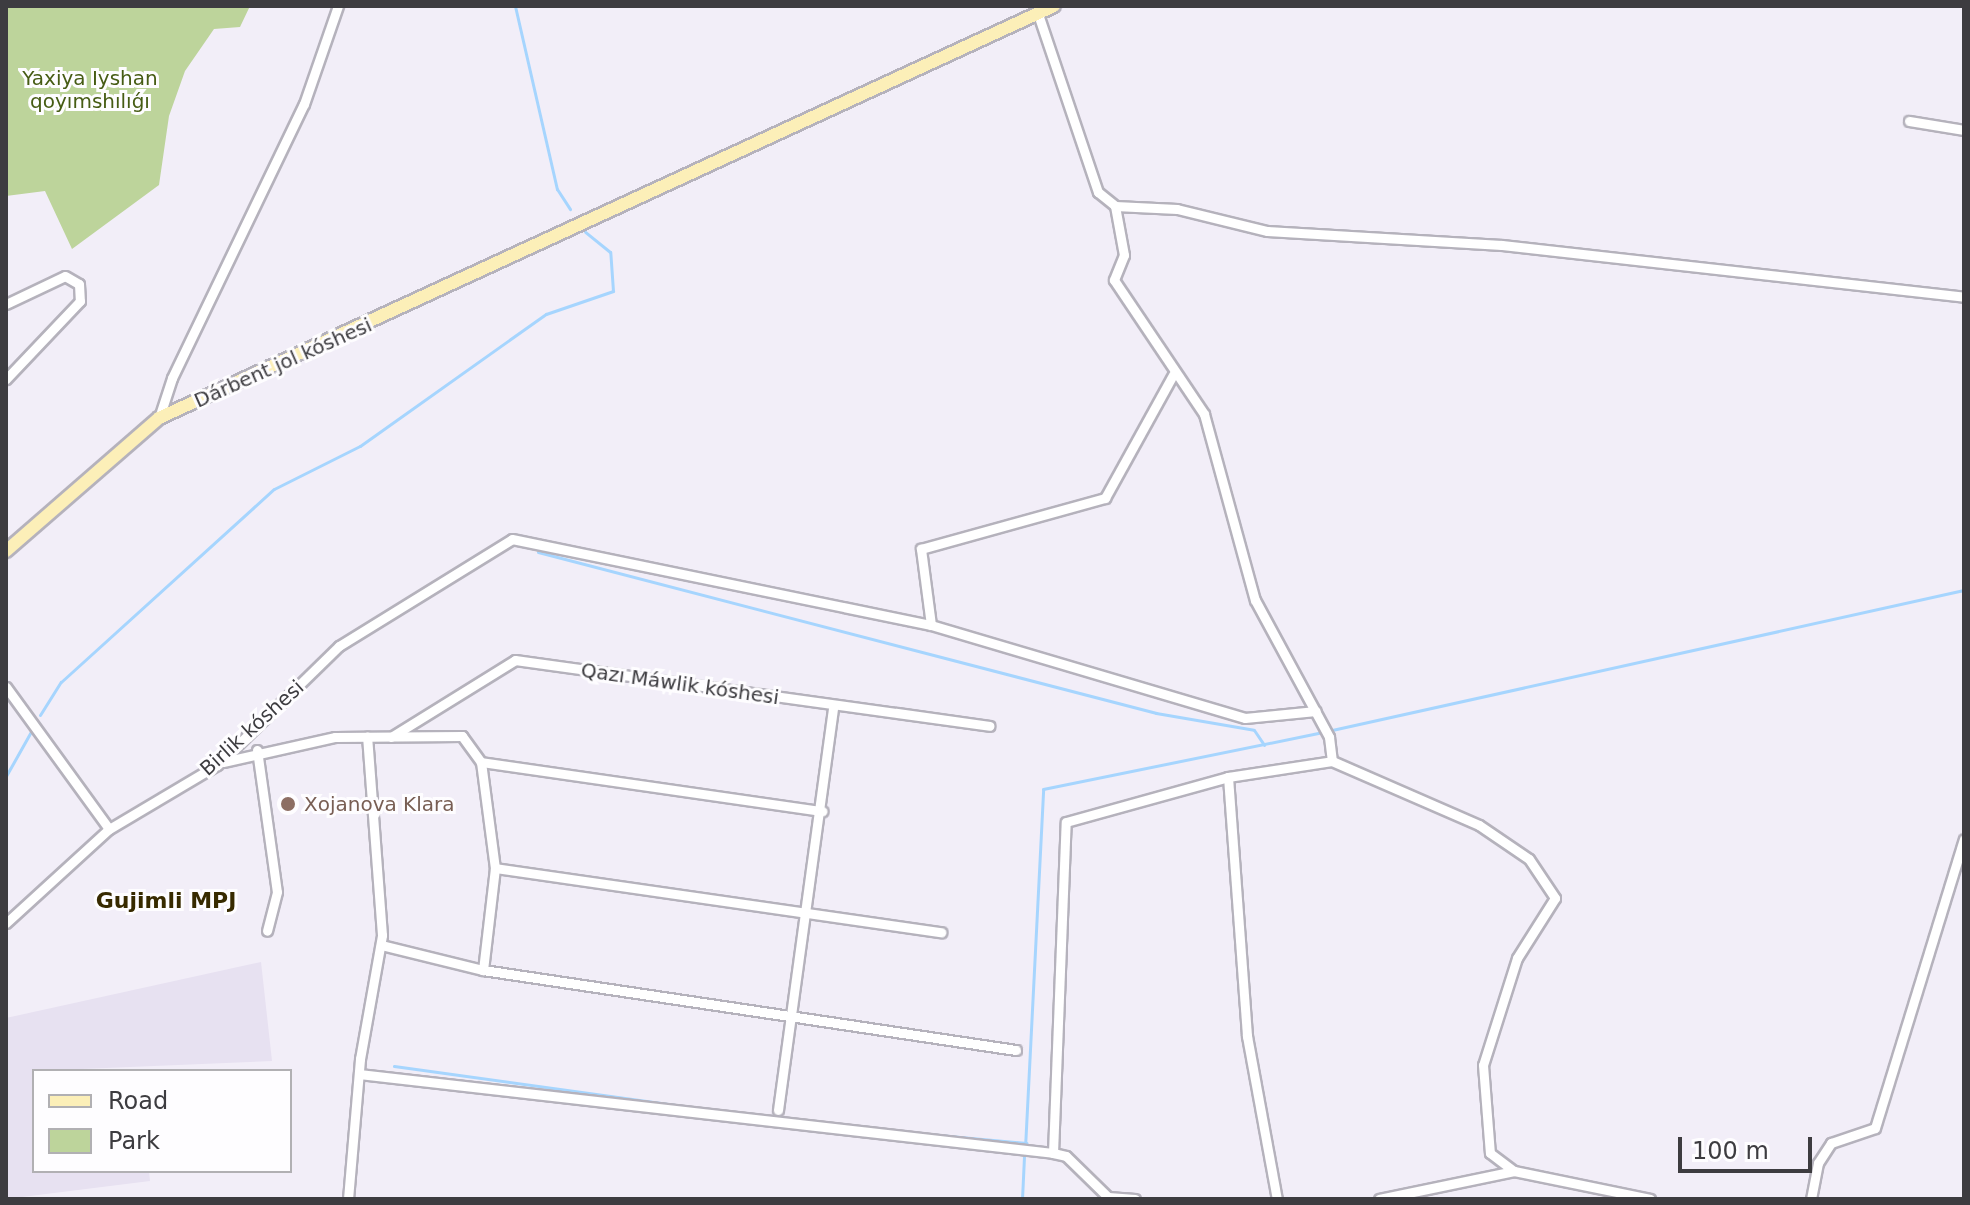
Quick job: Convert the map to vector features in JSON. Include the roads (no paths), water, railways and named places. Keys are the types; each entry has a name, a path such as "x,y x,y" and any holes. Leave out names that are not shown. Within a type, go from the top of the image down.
{"main road":[{"name":"Dárbent jol kóshesi","path":"6,551 92,469 159,418 1054,6"}],"street":[{"path":"159,418 172,378 304,104 338,6"},
{"path":"1038,14 1098,192 1115,206 1177,209 1267,231 1502,245 1964,297"},
{"path":"1909,121 1964,130"},
{"path":"1115,206 1124,255 1114,280 1173,375 1204,414 1255,600 1316,711 1332,761"},
{"path":"6,304 65,276 79,284 80,301 6,379"},
{"path":"1173,375 1105,498 921,549 931,625 1245,718 1316,711"},
{"name":"Birlik kóshesi","path":"6,923 109,829 217,765 339,646 504,542 579,549 931,625"},
{"name":"Qazı Máwlik kóshesi","path":"391,737 515,660 989,726"},
{"path":"6,687 109,829"},
{"path":"778,1110 823,811 833,706"},
{"path":"217,765 257,750 367,737 462,736 481,762 495,868 483,970"},
{"path":"348,1199 359,1074 381,945 367,737"},
{"path":"257,750 277,892 267,931"},
{"path":"1053,1153 1066,822 1228,777 1332,761 1479,825 1529,859 1555,898 1517,958 1483,1065 1490,1153 1514,1171"},
{"path":"481,762 823,811"},
{"path":"1228,777 1247,1036 1277,1199"},
{"path":"1811,1199 1818,1163 1831,1143 1875,1128 1964,839"},
{"path":"495,868 809,908 941,932"},
{"path":"381,945 483,970 1016,1050"},
{"path":"359,1074 1053,1153 1066,1156 1108,1197 1135,1199"},
{"path":"1379,1199 1514,1171 1650,1199"}],"waterway":[{"path":"515,6 557,189 570,209"},
{"path":"40,715 61,682 274,489 360,446 546,314 613,291 610,252 585,232"},
{"path":"538,552 1156,713 1254,730 1264,745"},
{"path":"1332,730 1964,590"},
{"path":"6,776 33,728"},
{"path":"1025,1148 1043,789 1319,733"},
{"path":"394,1066 704,1109"},
{"path":"906,1132 1026,1143"},
{"path":"1022,1199 1024,1156"}],"place":[{"name":"Xojanova Klara","path":"288,804"}],"district":[{"name":"Gujimli MPJ","path":"166,901"}],"park label":[{"name":"Yaxiya Iyshan qoyımshılıǵı","path":"90,90"}]}
